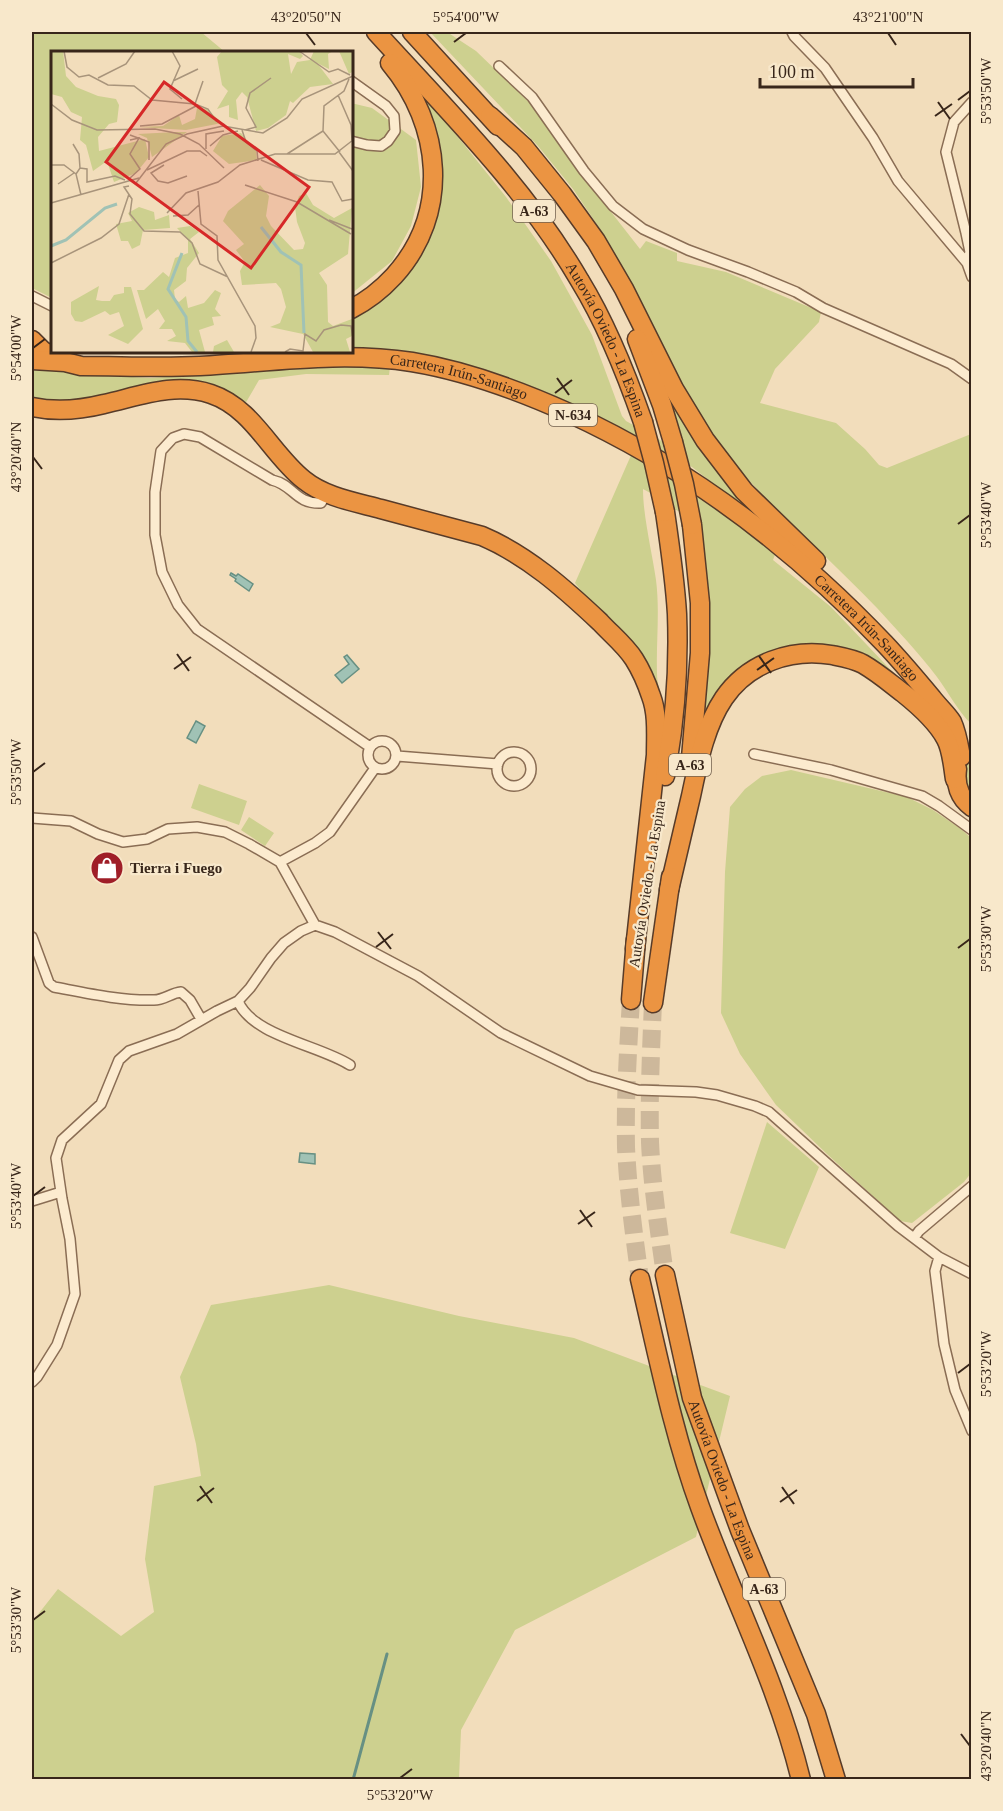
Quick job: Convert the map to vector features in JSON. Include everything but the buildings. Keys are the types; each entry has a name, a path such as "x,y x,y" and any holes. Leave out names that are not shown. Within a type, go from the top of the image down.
{"highway":[{"path":"352,308 389,282 413,253 425,228 432,200 431,150 425,125 415,100 401,77 364,32"},
{"name":"Autovía Oviedo - La Espina","path":"376,32 471,136 529,205 556,243 595,307 627,378 643,422 665,512 673,569 677,664 666,771 635,949 631,1000"},
{"name":"Autovía Oviedo - La Espina","path":"412,32 490,116 563,205 613,286 638,341 662,405 684,484 692,525 700,603 698,689 690,766 653,1003"},
{"path":"490,116 524,147 596,241 624,289 674,389 718,458 744,491 837,581 886,633 911,672"},
{"name":"Carretera Irún-Santiago","path":"32,340 43,351 65,362"},
{"path":"155,366 228,352"},
{"name":"Carretera Irún-Santiago","path":"32,360 65,362 81,366 200,366 315,357 367,357 453,370 479,377 528,396 591,423 636,446 715,496 765,534 817,577 911,672 951,722 966,752"},
{"path":"32,407 73,410 173,388 212,394 242,412 304,481 327,493 482,536 507,548 531,564 577,601 634,658 652,699 656,725 656,755 635,949"},
{"path":"669,890 696,772 716,711 732,687 759,666 795,654 824,654 861,663 921,708 947,740 959,793 972,807"},
{"name":"Carretera Irún-Santiago","path":"951,722 972,734"},
{"name":"N-634","path":"956,779 957,767 966,752"},
{"name":"Autovía Oviedo - La Espina","path":"665,1275 692,1398 740,1530 816,1714 836,1779"},
{"name":"Autovía Oviedo - La Espina","path":"640,1279 671,1416 684,1461 714,1545 773,1689 801,1779"}],"street":[{"path":"792,32 825,68 873,138 898,181 967,263 972,277"},
{"path":"499,66 532,97 613,206 643,229 688,250 796,292 823,308 951,364 972,379"},
{"path":"352,82 386,106 394,116 395,131 381,146 352,141"},
{"path":"967,263 970,252 946,152 954,123 972,102"},
{"path":"32,296 51,306"},
{"path":"327,493 321,503 309,503 283,483 272,480 200,437 184,435 173,438 161,450 154,492 154,535 162,572 178,604 197,629 370,747"},
{"path":"377,742 387,742 395,749 397,756 391,767 380,770 368,760 368,751 377,742"},
{"path":"754,754 831,770 922,796 972,830"},
{"path":"397,756 498,765"},
{"path":"280,862 330,832 375,768"},
{"path":"32,818 71,821 98,834 123,842 147,839 168,829 197,827 225,832 280,862 315,925"},
{"path":"32,1382 57,1345 75,1293 70,1239 56,1158 62,1140 101,1104 119,1060 129,1051 177,1034 238,1001 284,944 301,931 315,925 336,932 418,976 501,1033 590,1076 638,1090 717,1095 769,1112 898,1226 939,1257 972,1274"},
{"path":"32,937 49,983 54,987 123,998 156,1000 175,992 181,992 190,1000 201,1019"},
{"path":"238,1001 242,1011 250,1019 350,1065"},
{"path":"914,1238 919,1231 972,1186"},
{"path":"32,1201 61,1192"},
{"path":"939,1257 935,1270 944,1344 955,1390 972,1431"}],"green space":[{"path":"32,32 201,32 224,51 51,51 51,298 32,288"},
{"path":"430,32 447,32 476,51 532,105 568,157 640,249 646,241 677,253 677,261 726,272 821,312 819,322 775,369 760,403 836,423 879,465 887,468 971,434 971,724 930,668 900,633 860,590 770,503 723,450 710,433 677,378 649,322 651,320 602,232 573,189 538,146"},
{"path":"422,96 442,117 506,197 551,261 592,335 622,416 626,421 657,438 686,458 667,394 788,542 692,467 629,432 562,401 352,349 352,314 429,230"},
{"path":"352,103 372,108 416,140 421,187 411,226 392,261 352,293"},
{"path":"324,365 390,367 389,375 306,374 259,380 245,404 232,394 211,385 154,383 107,396 67,402 32,399 32,366 151,378"},
{"path":"632,453 696,492 776,552 773,560 831,607 904,684 790,648 705,713 710,632 709,593 701,522 672,508 671,504 643,489 657,592 657,673 660,700 591,601 575,583"},
{"path":"971,755 971,798 963,782 963,771"},
{"path":"791,770 907,797 933,810 971,838 971,1173 964,1182 912,1223 900,1221 776,1105 740,1054 721,1013 725,872 730,807 745,789 762,776"},
{"path":"199,784 247,801 239,825 191,808"},
{"path":"249,817 274,833 265,846 241,830"},
{"path":"767,1122 819,1167 785,1249 730,1233"},
{"path":"329,1285 459,1316 574,1338 730,1396 696,1537 515,1630 461,1730 459,1779 32,1780 32,1622 58,1589 121,1636 154,1612 145,1559 154,1486 201,1476 180,1377 211,1305"}],"shaded area":[{"path":"231,573 236,576 238,574 253,584 249,591 235,581"},
{"path":"347,655 359,669 342,683 335,675 349,664 344,657"},
{"path":"196,721 205,726 196,743 187,738"},
{"path":"300,1153 315,1154 315,1164 299,1162"}],"waterway":[{"path":"353,1780 387,1654"}],"tunnel":[{"path":"631,1000 626,1092 626,1147 640,1279"},
{"path":"653,1003 650,1142 665,1275"}],"place":[{"name":"Tierra i Fuego","path":"107,868"}]}
